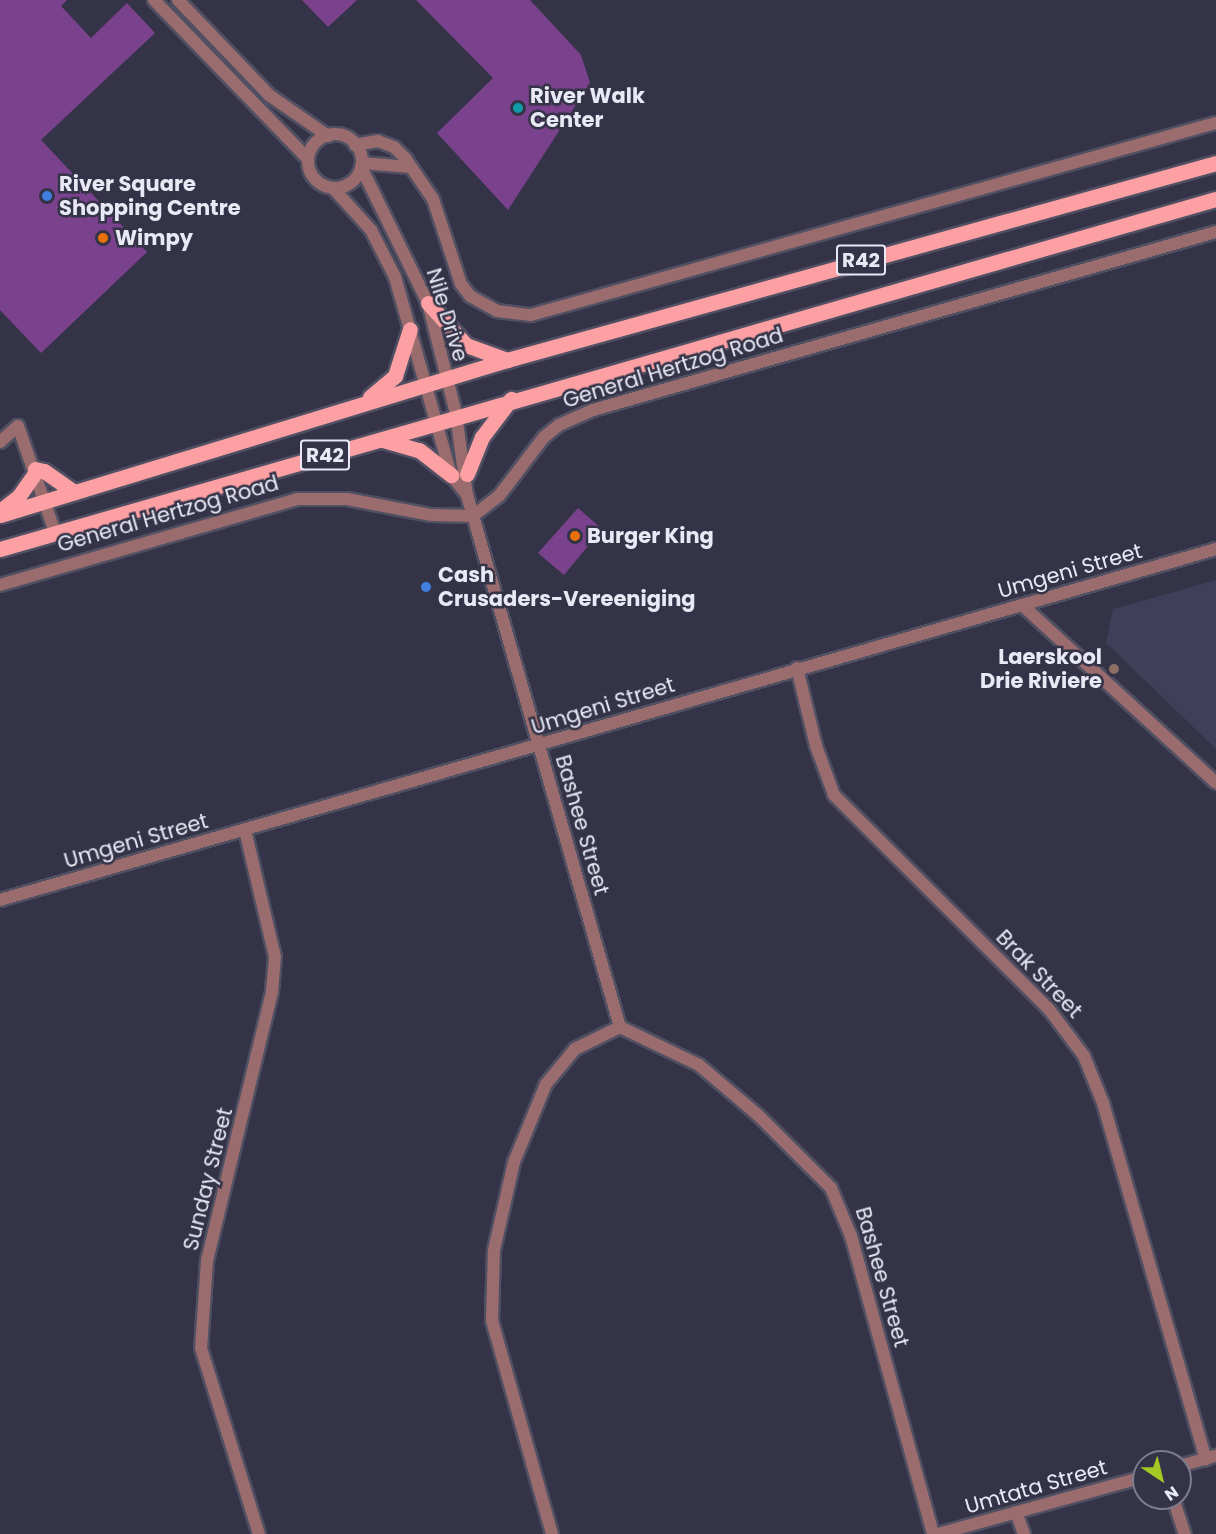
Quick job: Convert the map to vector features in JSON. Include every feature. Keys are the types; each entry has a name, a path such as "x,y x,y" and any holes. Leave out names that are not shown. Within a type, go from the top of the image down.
{"main road":[{"name":"R42","path":"0,513 507,360 1216,163"},
{"name":"General Hertzog Road","path":"0,549 376,440 456,414 510,399 553,392 1216,199"},
{"path":"428,303 466,345 507,360"},
{"path":"357,406 395,376 410,329"},
{"path":"467,474 482,437 510,399"},
{"path":"376,440 413,447 451,475"},
{"path":"0,513 19,496 35,471 44,471 74,492"}],"street":[{"name":"Nile Drive","path":"154,0 308,159 315,179 333,188 364,221 378,242 395,277 435,421"},
{"path":"178,0 269,95 328,136"},
{"path":"308,159 314,145 328,136 343,136 355,144 371,141 386,143 400,152 433,199 465,290 488,308 531,315 1216,123"},
{"name":"Nile Drive","path":"355,144 361,165 428,303 456,414"},
{"path":"333,188 352,182 361,165 410,167"},
{"name":"General Hertzog Road","path":"0,585 297,499 347,499 431,515 473,516 499,496 544,437 559,425 593,410 1216,232"},
{"name":"Bashee Street","path":"456,414 467,474 467,495 620,1027 699,1065 758,1115 831,1188 851,1236 933,1534"},
{"name":"Bashee Street","path":"435,421 451,475 467,495"},
{"path":"0,442 18,426 55,532"},
{"name":"Umgeni Street","path":"0,900 540,746 797,668 1216,549"},
{"path":"1022,605 1216,783"},
{"name":"Brak Street","path":"797,668 816,746 834,795 1060,1021 1084,1056 1103,1102 1211,1458"},
{"name":"Sunday Street","path":"245,830 275,957 272,992 207,1262 201,1347 259,1534"},
{"path":"552,1534 492,1320 494,1250 514,1162 546,1084 575,1050 620,1027"},
{"path":"1192,1463 1211,1458"},
{"name":"Umtata Street","path":"938,1534 1132,1480"},
{"path":"1177,1510 1185,1534"},
{"path":"1016,1512 1024,1534"}],"shaded area":[{"path":"1216,580 1216,749 1106,643 1113,609"}],"building":[{"name":"River Square Shopping Centre","path":"0,0 67,0 61,6 91,38 127,3 155,33 41,140 147,252 41,353 0,310"},
{"path":"302,0 357,0 328,27"},
{"name":"River Walk Center","path":"416,0 530,0 581,55 590,83 508,210 437,133 493,78"},
{"name":"Burger King","path":"578,508 602,529 564,575 538,553"}],"place":[{"name":"River Walk Center","path":"518,108"},
{"name":"River Square Shopping Centre","path":"47,196"},
{"name":"Wimpy","path":"103,238"},
{"name":"Burger King","path":"575,536"},
{"name":"Cash Crusaders-Vereeniging","path":"426,587"},
{"name":"Laerskool Drie Riviere","path":"1114,669"}]}
